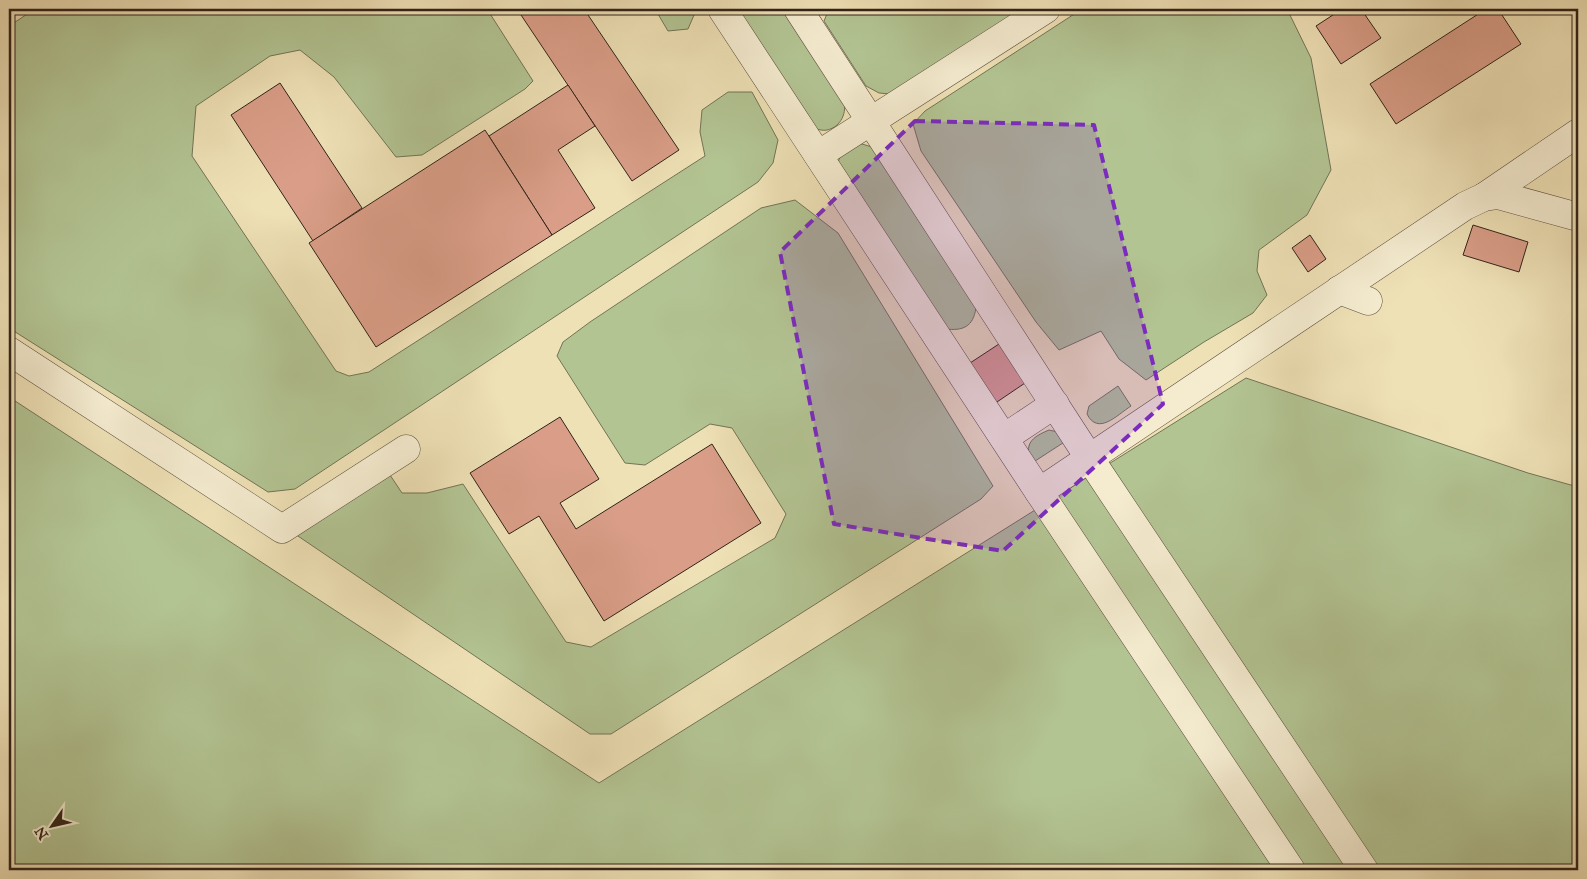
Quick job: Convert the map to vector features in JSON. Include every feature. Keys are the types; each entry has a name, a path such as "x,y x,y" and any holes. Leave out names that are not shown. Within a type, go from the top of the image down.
{"street":[{"path":"722,9 1039,492 1291,870"},
{"path":"818,155 1046,9"},
{"path":"806,13 871,122 1090,458 1364,870"},
{"path":"1484,198 1578,133"},
{"path":"1039,492 1465,206 1484,198 1498,195 1578,217"},
{"path":"1339,290 1368,301"},
{"path":"9,351 282,529 406,449"},
{"path":"1004,438 1055,404"}],"highlighted area":[{"path":"915,121 1094,125 1163,404 1003,551 834,524 780,252"}],"green space":[{"path":"35,9 487,9 533,81 525,89 422,155 396,157 334,77 300,50 270,56 196,106 192,156 336,371 349,376 369,372 705,156 700,132 702,110 728,92 752,92 778,140 773,163 758,182 295,489 268,492 9,328 9,26"},
{"path":"655,9 690,9 694,15 688,29 668,31"},
{"path":"730,9 783,9 843,99 844,114 836,126 825,130 811,127"},
{"path":"829,9 1026,9 890,94 879,93 866,86 824,21"},
{"path":"1082,9 1287,9 1311,58 1331,170 1307,215 1259,250 1257,271 1267,295 1253,313 1146,380 1119,359 1101,331 1059,350 1036,322 921,151 913,124 925,111"},
{"path":"853,144 872,147 976,308 970,324 957,329 945,329 837,170 841,155"},
{"path":"795,200 838,233 993,486 981,499 611,734 590,734 295,534 388,472 402,493 427,493 463,484 566,642 591,647 775,538 786,514 732,428 710,424 645,465 625,463 557,356 563,342 590,322 761,208"},
{"path":"1246,378 1528,473 1578,487 1578,870 9,870 9,397 599,783"},
{"path":"1118,386 1131,406 1108,422 1102,424 1091,420 1087,414 1089,406"},
{"path":"1049,430 1058,432 1069,439 1032,463 1028,451 1031,442 1038,435"}],"building":[{"path":"517,9 584,9 679,150 632,181"},
{"path":"1333,9 1361,9 1381,38 1341,64 1316,26 1336,13"},
{"path":"1486,9 1498,9 1521,44 1396,124 1370,84"},
{"path":"280,83 362,208 313,241 231,115"},
{"path":"568,85 595,126 558,150 595,208 552,235 489,136"},
{"path":"485,130 552,235 376,347 309,243"},
{"path":"1473,225 1528,242 1519,272 1463,255"},
{"path":"1310,235 1326,259 1308,272 1292,248"},
{"path":"1002,342 1028,381 994,404 967,365"},
{"path":"560,417 599,479 560,503 576,529 712,444 761,523 604,621 539,516 509,534 470,473"}]}
